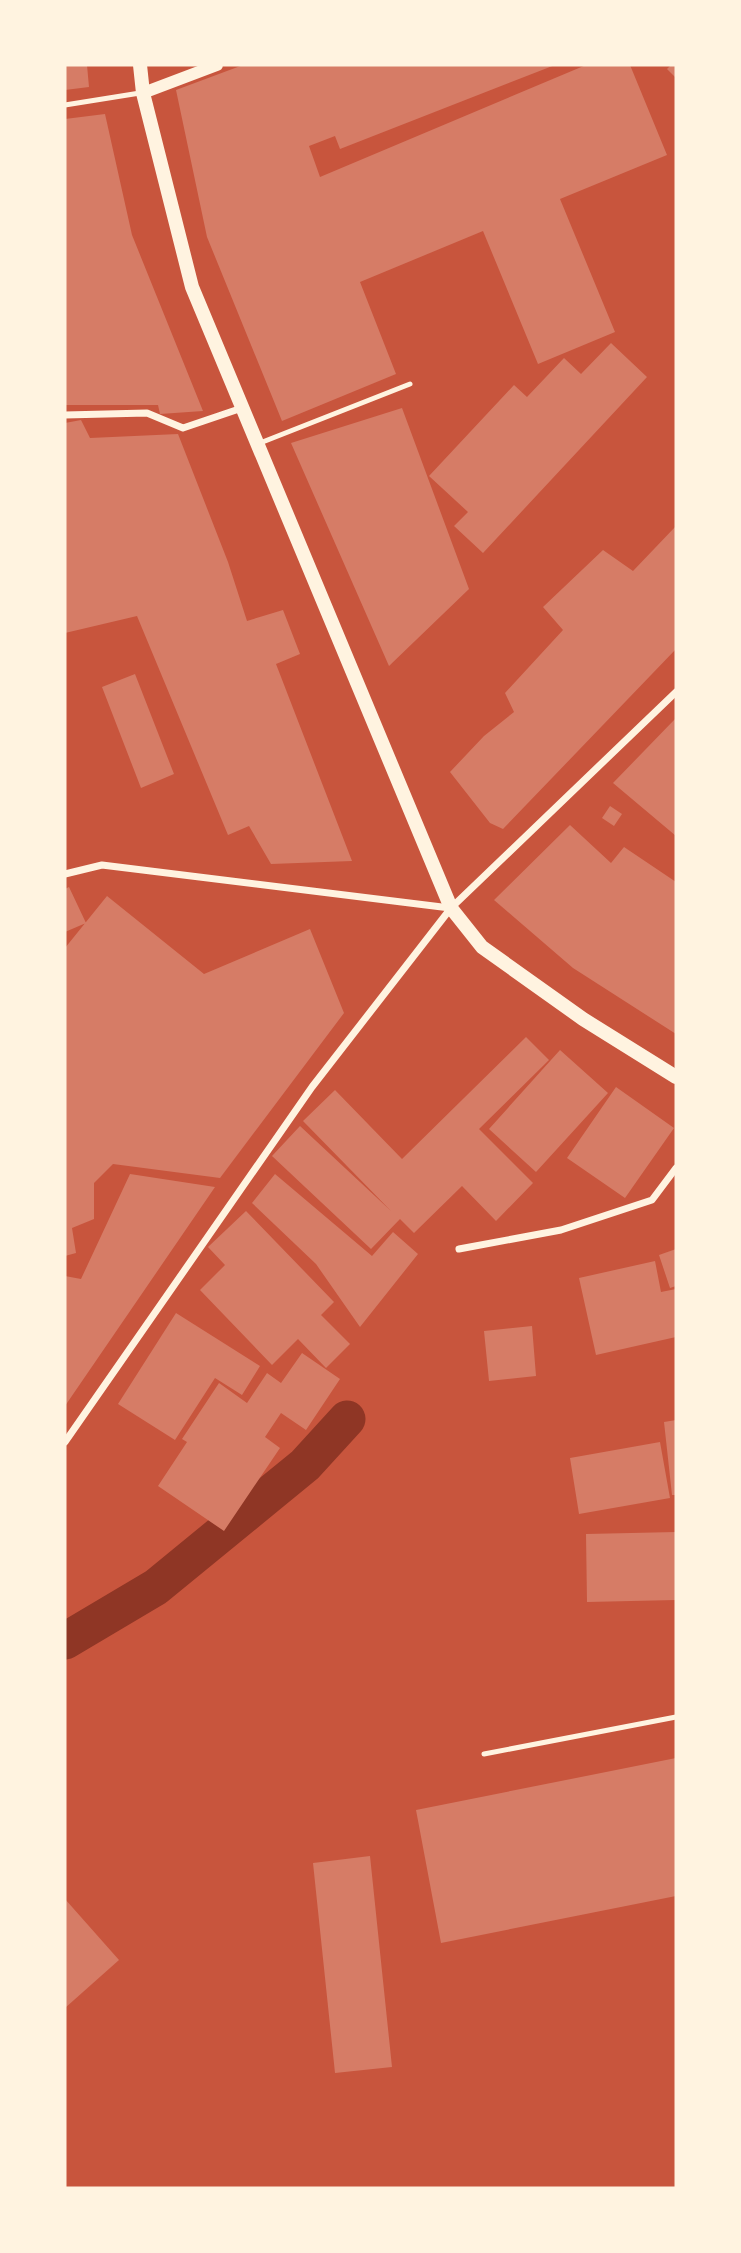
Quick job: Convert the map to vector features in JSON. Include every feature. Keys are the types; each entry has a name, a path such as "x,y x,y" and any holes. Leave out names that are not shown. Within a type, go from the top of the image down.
{"main road":[{"path":"140,65 143,93 185,265 451,908 482,947 583,1019 676,1077"}],"street":[{"path":"143,93 216,65"},
{"path":"65,415 147,413 183,428 243,408"},
{"path":"65,1442 312,1087 451,908 676,692"},
{"path":"65,874 102,864 451,908"},
{"path":"459,1249 561,1230 652,1200 676,1168"}],"lane":[{"path":"65,105 143,93"},
{"path":"258,444 410,384"},
{"path":"484,1754 676,1717"}],"building":[{"path":"65,65 87,65 89,87 65,90"},
{"path":"243,65 555,65 340,149 335,136 309,146 320,177 586,65 630,65 667,155 560,199 615,332 538,364 483,231 360,282 396,374 282,421 207,237 176,90"},
{"path":"676,65 676,78 667,69"},
{"path":"105,114 132,235 203,411 160,414 158,405 65,405 65,119"},
{"path":"611,343 647,377 483,553 454,526 468,512 429,476 514,385 527,397 564,358 581,374"},
{"path":"402,408 469,589 389,666 291,443"},
{"path":"81,420 90,438 178,434 228,562 247,621 283,610 300,654 276,664 352,861 271,864 249,826 228,835 137,616 65,633 65,423"},
{"path":"676,526 676,649 503,829 490,823 450,772 484,736 514,712 505,693 563,630 543,607 603,550 633,571"},
{"path":"135,674 174,774 141,788 102,687"},
{"path":"676,718 676,836 613,783"},
{"path":"610,806 622,814 614,826 602,818"},
{"path":"570,825 611,863 624,847 676,882 676,1034 573,968 494,900"},
{"path":"69,887 86,923 65,932 65,889"},
{"path":"107,896 204,974 310,929 344,1013 220,1178 113,1164 94,1183 94,1219 72,1228 76,1253 65,1256 65,948"},
{"path":"526,1037 549,1060 479,1129 533,1183 496,1221 462,1186 414,1233 400,1219 371,1249 272,1156 300,1126 391,1211 303,1121 335,1090 402,1159"},
{"path":"560,1050 608,1093 536,1172 489,1129"},
{"path":"616,1087 674,1128 625,1198 567,1158"},
{"path":"130,1174 215,1187 65,1406 65,1276 81,1279"},
{"path":"275,1174 372,1256 393,1232 418,1254 360,1327 316,1264 252,1203"},
{"path":"246,1211 334,1302 321,1315 350,1344 326,1368 298,1339 272,1365 200,1290 225,1265 208,1247"},
{"path":"676,1249 676,1286 670,1288 659,1255"},
{"path":"655,1261 661,1292 676,1289 676,1337 596,1355 579,1278"},
{"path":"176,1313 260,1366 242,1395 215,1378 175,1440 118,1404"},
{"path":"532,1326 536,1376 489,1381 484,1331"},
{"path":"302,1353 340,1379 306,1430 281,1413 265,1437 280,1448 224,1531 158,1486 187,1442 182,1439 219,1383 247,1403 267,1373 281,1383"},
{"path":"676,1420 676,1495 672,1495 664,1422"},
{"path":"660,1442 670,1498 579,1514 570,1458"},
{"path":"676,1532 676,1600 587,1602 586,1534"},
{"path":"676,1758 676,1896 441,1943 416,1810"},
{"path":"370,1856 392,2067 335,2073 313,1863"},
{"path":"65,1899 119,1960 65,2008"}],"waterway":[{"path":"65,1641 156,1587 305,1465 347,1419"}]}
